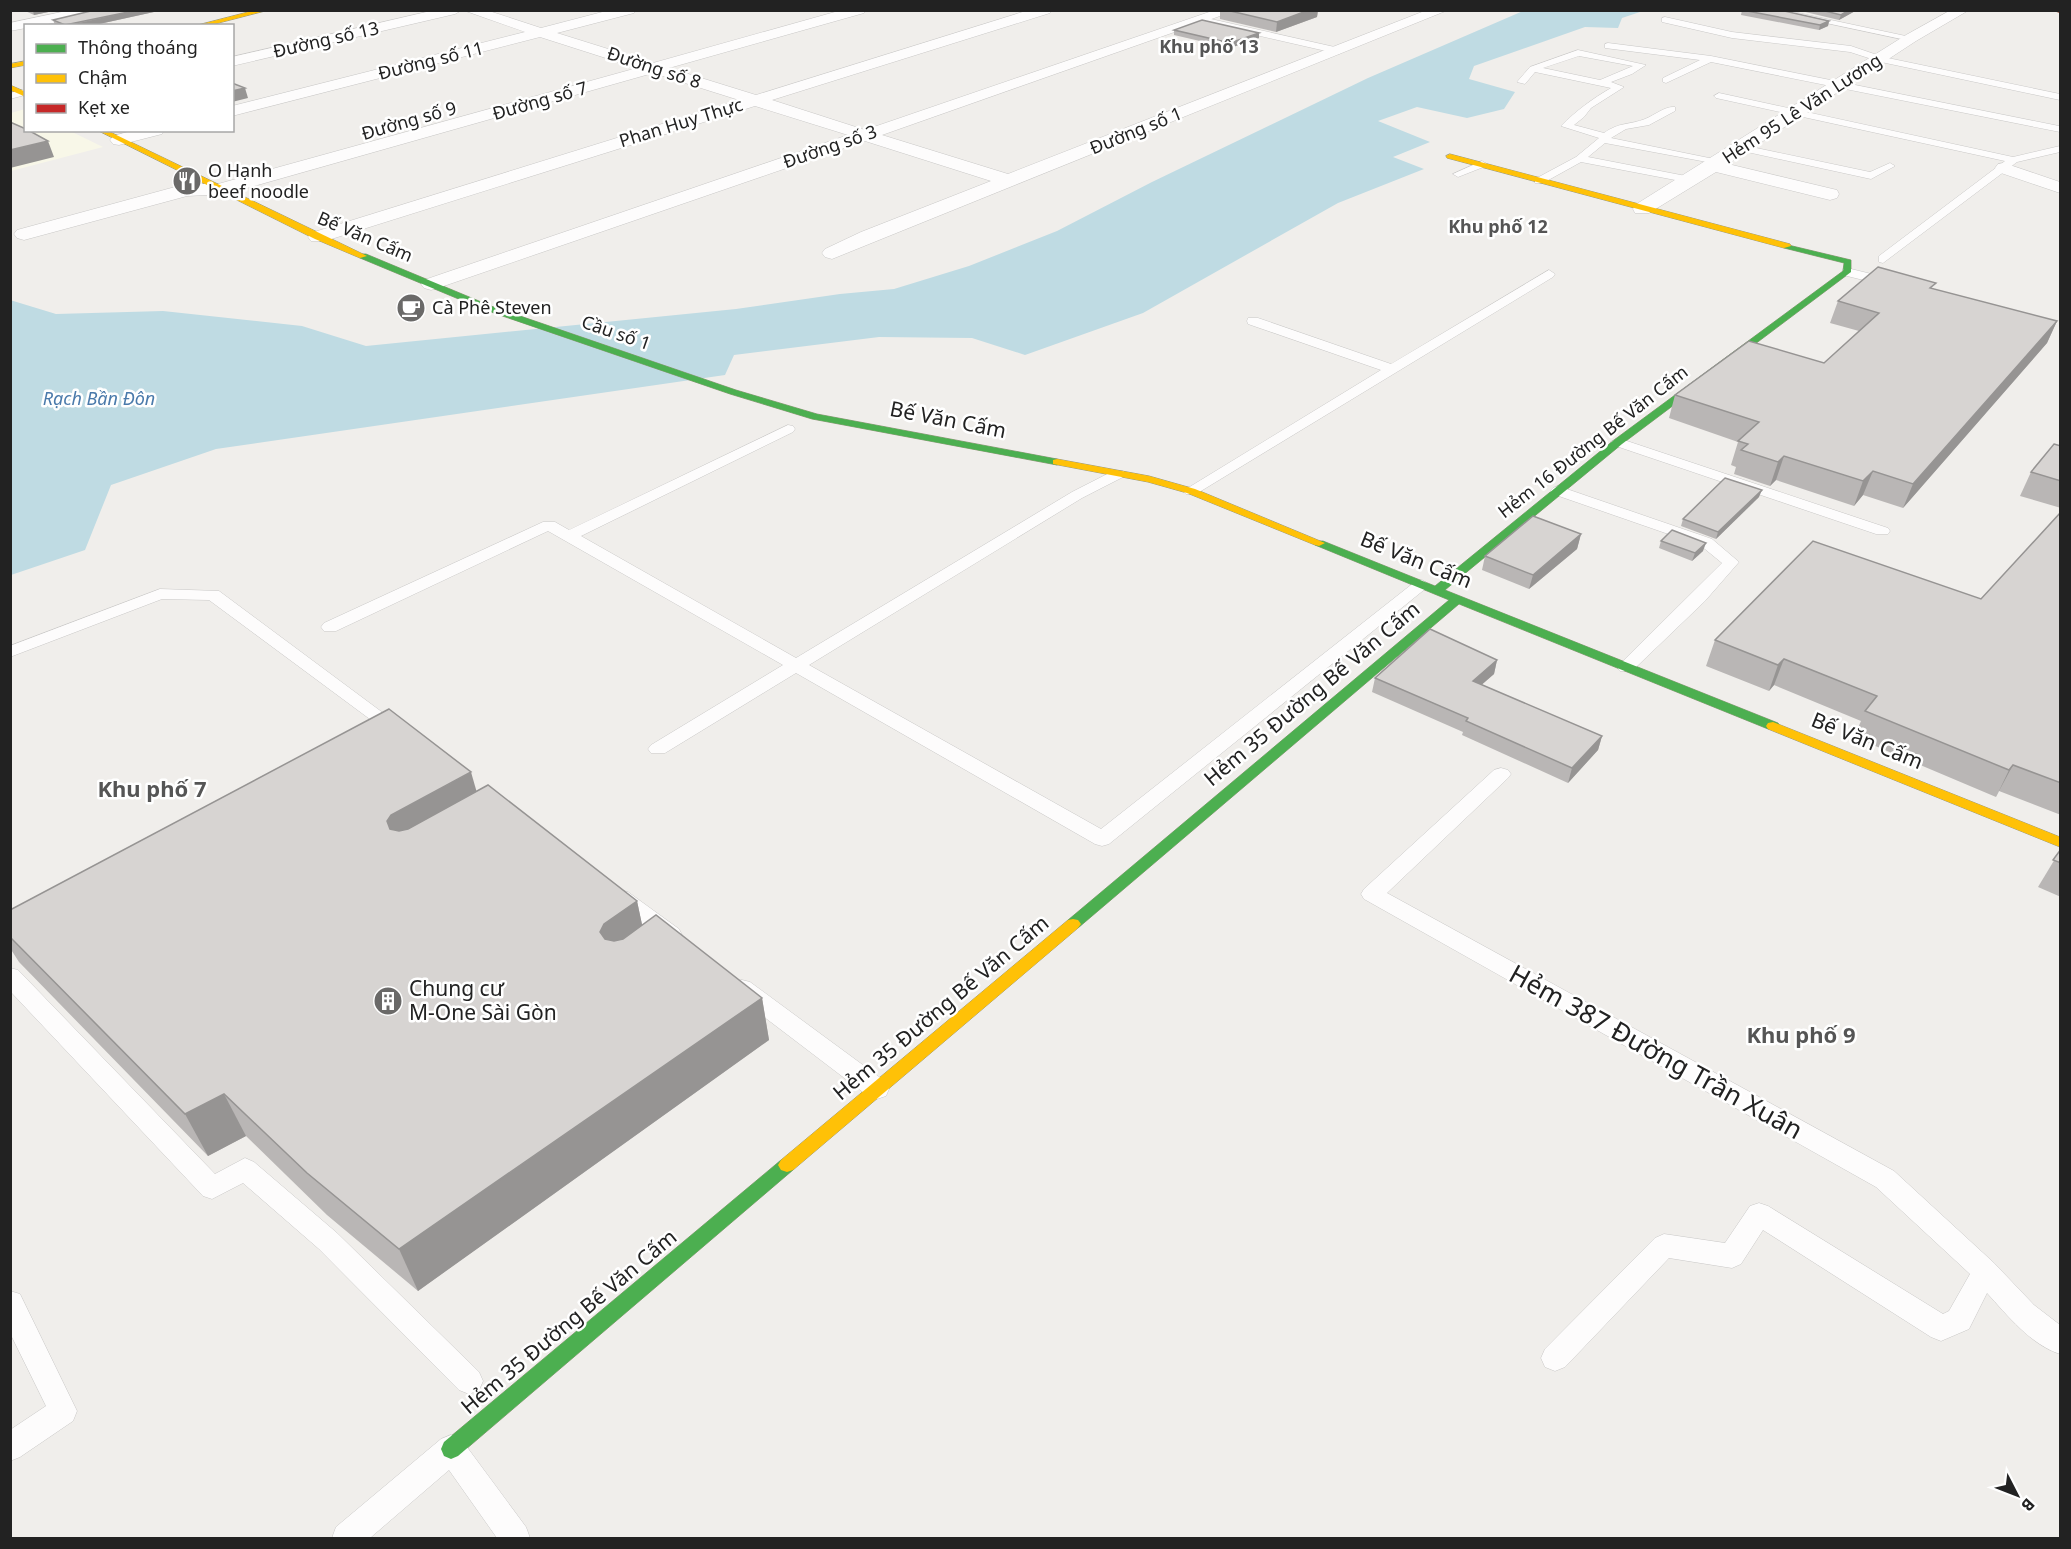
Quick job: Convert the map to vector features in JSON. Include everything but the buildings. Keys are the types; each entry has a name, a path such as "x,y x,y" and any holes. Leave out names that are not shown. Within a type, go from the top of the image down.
{"street":[{"path":"25,24 94,10"},
{"path":"206,24 266,10"},
{"name":"Đường số 13","path":"234,62 455,10"},
{"name":"Đường số 8","path":"470,10 1010,182"},
{"name":"Đường số 11","path":"234,110 629,10"},
{"name":"Đường số 9","path":"24,234 809,10"},
{"name":"Đường số 7","path":"219,190 860,10"},
{"name":"Phan Huy Thực","path":"318,237 1045,10"},
{"name":"Đường số 3","path":"431,284 1230,10"},
{"name":"Đường số 1","path":"832,253 868,236 1010,182 1441,10"},
{"name":"Hẻm 95 Lê Văn Lương","path":"1642,209 1796,114 1911,38 1962,10"},
{"path":"1170,13 1202,20"},
{"path":"104,132 192,185"},
{"path":"118,140 148,132"},
{"path":"1450,156 1642,209 1804,249 1848,262 1847,272"},
{"path":"1716,164 1830,194"},
{"path":"2008,164 2061,188"},
{"name":"Đường số 9","path":"192,185 219,190"},
{"name":"Bế Văn Cấm","path":"219,190 318,237 488,308"},
{"name":"Hẻm 16 Đường Bế Văn Cấm","path":"1429,588 1558,491 1618,442 1847,272"},
{"name":"Cầu số 1","path":"488,308 733,392"},
{"name":"Bế Văn Cấm","path":"733,392 815,417 1118,474 1191,491 2061,842"},
{"name":"Hẻm 35 Đường Bế Văn Cấm","path":"451,1449 1457,599"}],"lane":[{"path":"1769,10 1911,38"},
{"path":"1202,20 1339,51"},
{"path":"1665,20 1732,35 1851,49 1881,59 2061,97"},
{"path":"1608,46 1642,52 1709,58 2060,130"},
{"path":"1522,82 1533,69 1578,52 1641,64 1629,72 1601,83"},
{"path":"1624,61 1642,52"},
{"path":"1666,80 1709,58"},
{"path":"1533,69 1619,87 1587,106 1581,115 1566,126 1604,138 1716,164"},
{"path":"1719,96 2008,164"},
{"path":"1539,181 1580,159 1604,138 1623,126 1646,123 1672,109"},
{"path":"1742,148 1871,176 1890,166"},
{"path":"1883,259 2008,164 2061,149"},
{"path":"1580,159 1691,180"},
{"path":"1458,174 1482,164"},
{"path":"1847,272 1903,286"},
{"path":"1191,491 1549,274"},
{"path":"1252,321 1392,369"},
{"path":"569,536 788,429"},
{"path":"1618,442 1882,531"},
{"path":"658,748 1077,495 1118,474"},
{"path":"1558,491 1706,542 1731,562 1700,597 1626,666"},
{"path":"330,627 549,525 1102,839 1429,588"},
{"path":"10,652 160,594 213,596 409,740 383,747"},
{"name":"Hẻm 387 Đường Trần Xuân","path":"1502,774 1372,894 1885,1179 1985,1271 2024,1314 2061,1341"},
{"path":"609,889 672,944"},
{"path":"10,976 212,1188 245,1169 328,1241 469,1381"},
{"path":"729,979 877,1089"},
{"path":"1555,1358 1664,1246 1732,1256 1759,1215 1941,1328 1959,1320 1985,1271"},
{"path":"10,1303 63,1411 10,1447"},
{"path":"347,1539 451,1449 515,1539"}],"shaded area":[{"path":"24,109 24,132 72,132 103,147 11,171 11,113"}],"water":[{"name":"Rạch Bần Đôn","path":"1523,11 1643,11 1622,18 1618,28 1585,27 1474,66 1469,79 1515,92 1504,109 1467,118 1417,107 1378,121 1430,142 1393,157 1424,169 1338,203 1143,313 1025,355 972,338 879,337 734,355 725,375 216,449 111,485 85,550 11,575 10,300 56,314 163,311 302,326 366,346 736,309 840,294 894,289 969,266 1057,231 1152,182 1368,78"}],"traffic: fast":[{"path":"1436,591 1618,442 1847,272 1848,262 1787,246"},
{"path":"363,256 488,308 733,392 815,417 1057,462"},
{"path":"1319,543 1773,726"},
{"path":"1073,924 1457,599"},
{"path":"451,1449 787,1165"}],"traffic: slow":[{"path":"206,24 266,10"},
{"path":"10,66 24,63"},
{"path":"10,87 24,94"},
{"path":"104,132 318,237 363,256"},
{"path":"1450,156 1787,246"},
{"path":"1057,462 1149,479 1191,491 1319,543"},
{"path":"1773,726 2060,842"},
{"path":"787,1165 1073,924"}],"place":[{"name":"O Hạnh beef noodle","path":"187,181"},
{"name":"Cà Phê Steven","path":"411,308"},
{"name":"Chung cư M-One Sài Gòn","path":"388,1001"}],"district":[{"name":"Khu phố 13","path":"1209,47"},
{"name":"Khu phố 12","path":"1498,227"},
{"name":"Khu phố 7","path":"152,789"},
{"name":"Khu phố 9","path":"1801,1035"}]}
